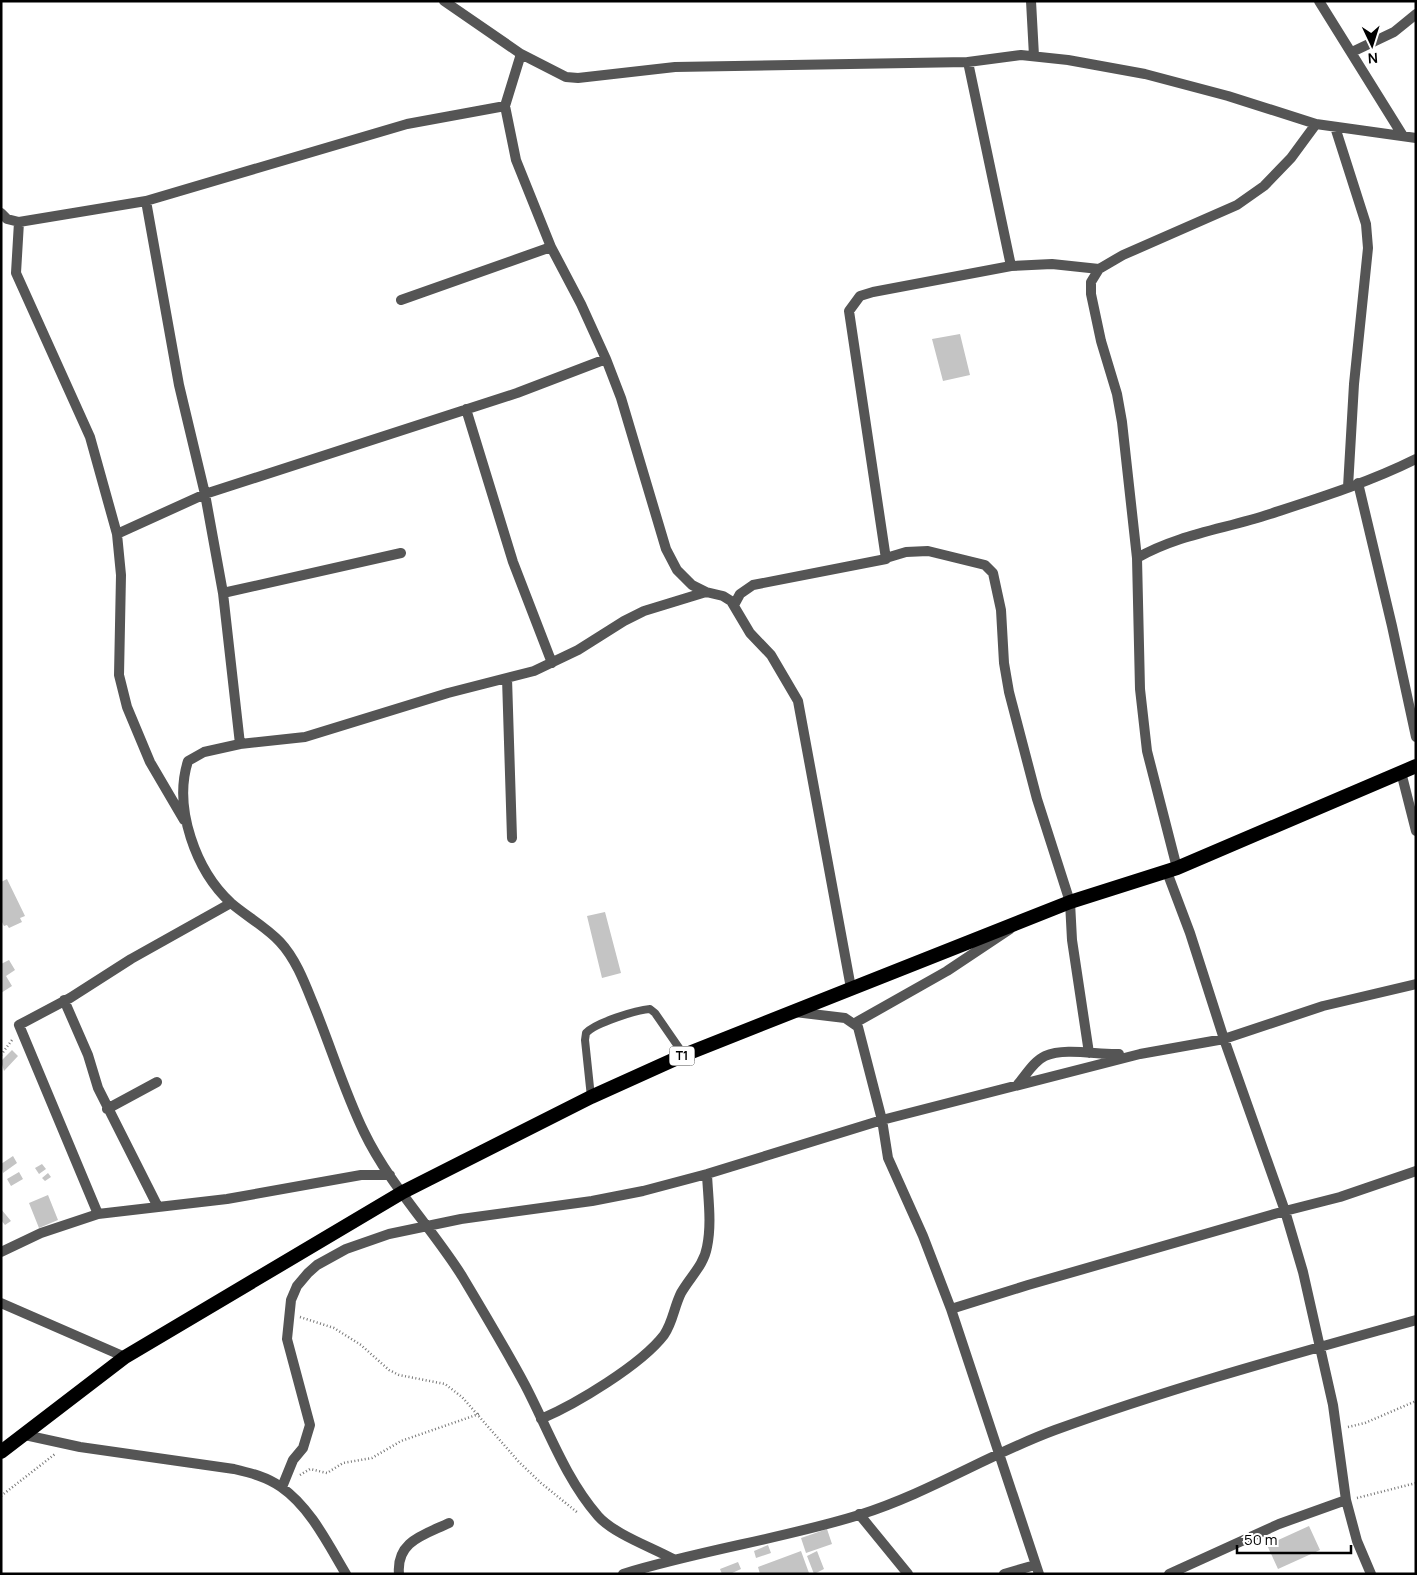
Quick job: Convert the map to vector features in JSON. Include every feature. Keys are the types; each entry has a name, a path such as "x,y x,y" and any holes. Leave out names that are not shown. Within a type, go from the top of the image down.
{"highway":[{"name":"T1","path":"1,1452 125,1357 402,1192 591,1096 684,1055 1070,902 1172,870 1416,766"}],"street":[{"path":"444,1 521,54 566,77 578,78 675,67 968,62 1021,55 1068,60 1144,74 1228,96 1316,124 1416,138"},
{"path":"1031,1 1034,56"},
{"path":"1319,1 1403,136"},
{"path":"1352,52 1394,32 1416,14"},
{"path":"521,54 505,106 516,160 551,247 581,304 606,359 624,407 666,549 682,576 692,585 706,592 724,596 734,605 750,633 771,655 798,701 851,988"},
{"path":"968,62 1011,266"},
{"path":"1,214 7,219 19,222 146,201 407,124 505,106"},
{"path":"1316,124 1291,158 1264,186 1237,205 1123,256 1099,269 1091,282 1091,294 1101,341 1117,394 1137,558 1139,661 1145,734 1172,870 1224,1039 1285,1211 1303,1272 1337,1428 1346,1500 1357,1541 1370,1574"},
{"path":"1335,127 1366,224 1368,248 1354,384 1353,485 1392,626 1416,737"},
{"path":"146,201 179,385 205,494 223,593 240,744"},
{"path":"19,222 16,273 90,437 117,534 120,575 119,675 127,707 150,762 187,825 202,866 218,890 231,903 280,942 296,965 334,1053 363,1131 390,1175 461,1275 524,1384 573,1482 599,1518 673,1559"},
{"path":"401,300 551,247"},
{"path":"886,558 849,311 860,296 1011,266 1052,264 1099,269"},
{"path":"117,534 205,494 466,409 606,359"},
{"path":"466,409 513,562 552,663"},
{"path":"1137,558 1194,533 1269,514 1353,485 1416,459"},
{"path":"734,605 740,594 753,585 867,564 906,552 928,551 985,565 993,573 1001,610 1004,663 1009,692 1036,799 1070,902 1072,940 1089,1053"},
{"path":"223,593 401,553"},
{"path":"187,825 184,788 188,761 204,752 240,744 305,737 448,693 507,678 552,663 644,611 706,592"},
{"path":"507,678 512,838"},
{"path":"1401,772 1411,800 1416,830"},
{"path":"98,1214 20,1030 20,1023 64,1000 131,959 231,903"},
{"path":"855,1023 981,950 1021,922"},
{"path":"284,1489 293,1460 306,1440 310,1425 287,1339 289,1314 297,1286 317,1265 346,1249 371,1239 427,1226 461,1219 592,1201 707,1174 882,1120 1140,1054 1224,1039 1323,1006 1416,984"},
{"path":"64,1000 88,1055 98,1088 107,1109 158,1207"},
{"path":"795,1012 837,1017 855,1023 860,1032 882,1120 888,1158 923,1236 951,1309 1037,1569 1004,1574"},
{"path":"1017,1084 1045,1056 1089,1053 1140,1054"},
{"path":"107,1109 157,1082"},
{"path":"951,1309 1285,1211 1340,1198 1416,1171"},
{"path":"541,1419 584,1398 639,1358 662,1337 669,1327 682,1291 697,1271 707,1248 709,1215 707,1174"},
{"path":"1,1252 41,1233 98,1214 227,1199 361,1175 390,1175"},
{"path":"1,1303 125,1357"},
{"path":"623,1574 673,1559 815,1527 859,1514 940,1484 998,1454 1055,1430 1140,1401 1416,1320"},
{"path":"25,1435 68,1444 234,1469 259,1475 284,1489 310,1518 346,1574"},
{"path":"1169,1574 1279,1524 1346,1500"},
{"path":"859,1514 908,1574"},
{"path":"399,1574 399,1557 409,1544 449,1523"}],"lane":[{"path":"591,1096 585,1040 586,1033 592,1028 638,1011 650,1009 655,1013 684,1055"}],"path":[{"path":"1,1055 20,1030"},
{"path":"289,1314 334,1328 378,1358 389,1370 399,1375 445,1384 462,1397 535,1478 585,1518"},
{"path":"1337,1428 1365,1423 1416,1401"},
{"path":"284,1489 310,1469 327,1472 350,1461 372,1458 401,1441 478,1414"},
{"path":"1,1496 68,1444"},
{"path":"1346,1500 1370,1497 1385,1490 1416,1483"}],"building":[{"path":"960,334 970,375 943,381 932,339"},
{"path":"7,879 25,916 20,918 22,922 9,928 7,925 4,926 1,920 1,882"},
{"path":"605,912 621,973 602,978 587,916"},
{"path":"9,960 15,970 6,976 12,986 1,993 1,964"},
{"path":"12,1050 18,1056 4,1071 1,1061"},
{"path":"13,1156 17,1163 3,1173 1,1164"},
{"path":"42,1164 46,1169 39,1174 35,1168"},
{"path":"19,1172 23,1179 11,1186 7,1179"},
{"path":"48,1173 51,1177 45,1181 42,1178"},
{"path":"48,1195 58,1220 39,1228 29,1203"},
{"path":"1,1209 11,1221 5,1225 1,1220"},
{"path":"1309,1526 1320,1550 1278,1569 1267,1545"},
{"path":"827,1529 832,1544 806,1553 801,1538"},
{"path":"768,1545 771,1553 756,1558 754,1551"},
{"path":"801,1551 809,1573 760,1574 758,1567"},
{"path":"817,1551 824,1569 814,1574 807,1556"},
{"path":"738,1562 741,1569 730,1574 722,1574 720,1569"}]}
